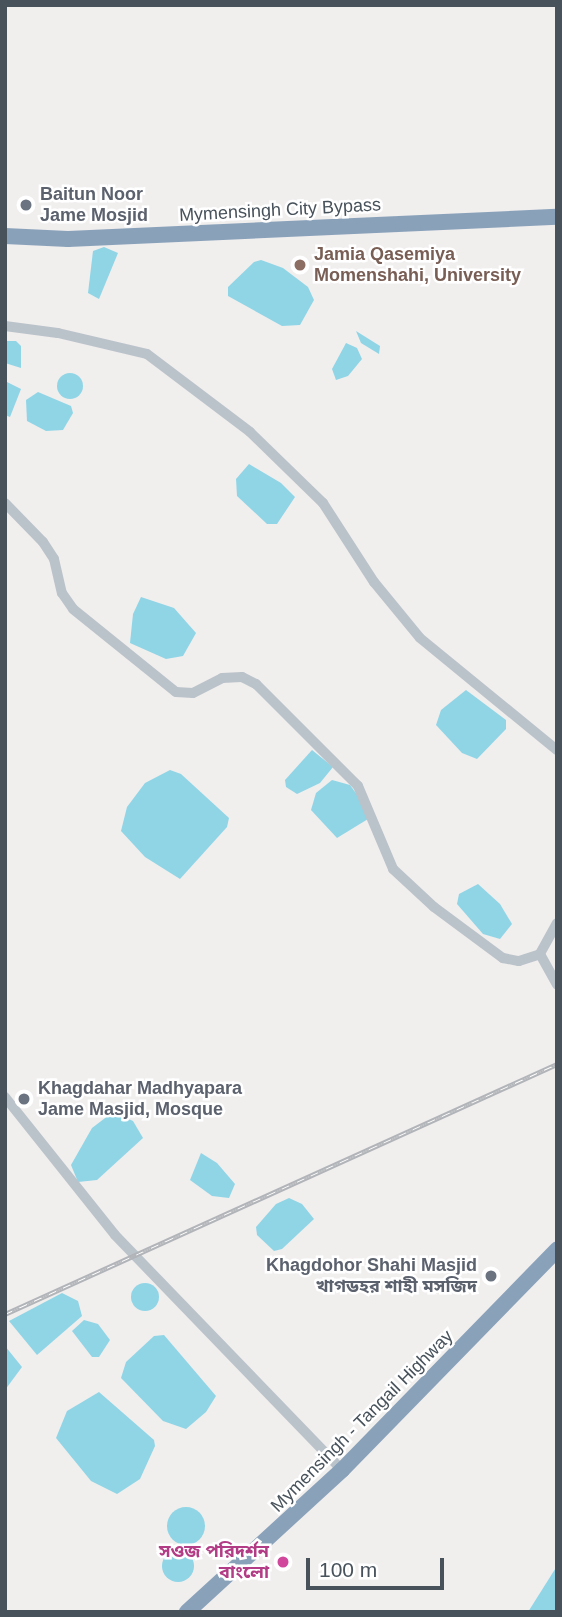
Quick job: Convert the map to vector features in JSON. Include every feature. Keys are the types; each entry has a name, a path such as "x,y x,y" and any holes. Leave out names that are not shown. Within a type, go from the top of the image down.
{"highway":[{"name":"Mymensingh City Bypass","path":"5,236 68,239 557,217"},
{"name":"Mymensingh - Tangail Highway","path":"187,1612 342,1470 557,1250"}],"street":[{"path":"5,327 58,333 147,354 250,432 323,503 374,582 420,639 557,750"},
{"path":"5,503 43,542 54,559 62,593 94,627 176,692 193,692 222,678 242,677 262,689 358,786 393,869 434,906 503,958 519,961 540,954 557,923"},
{"path":"540,954 557,985"},
{"path":"5,1097 115,1235 342,1470"}],"water":[{"path":"104,247 118,253 99,299 88,293 93,251"},
{"path":"261,260 283,268 308,287 314,300 300,325 282,326 228,296 228,287 254,262"},
{"path":"356,331 380,346 379,354 361,343"},
{"path":"5,341 16,341 21,346 21,368 5,363"},
{"path":"346,343 357,348 362,359 348,376 336,380 332,369"},
{"path":"70,373 79,377 83,386 79,395 70,399 61,395 57,386 61,377"},
{"path":"5,381 21,389 10,417 5,415"},
{"path":"38,392 71,406 73,413 63,430 46,431 27,421 26,400"},
{"path":"249,464 281,483 295,497 277,524 267,524 237,496 236,479"},
{"path":"141,597 174,608 196,633 183,656 166,659 130,643 133,614"},
{"path":"466,690 506,720 506,729 477,759 462,753 436,725 441,710"},
{"path":"312,750 333,767 320,783 297,794 286,787 285,780"},
{"path":"170,770 181,774 229,818 227,827 180,879 145,857 121,831 127,807 145,783"},
{"path":"332,780 350,785 366,807 368,819 337,838 311,810 316,793"},
{"path":"478,884 500,904 512,924 500,939 483,934 457,904 459,894"},
{"path":"113,1112 133,1121 143,1138 97,1180 78,1182 71,1165 92,1128"},
{"path":"201,1153 217,1163 235,1184 229,1198 212,1196 190,1180"},
{"path":"289,1198 302,1204 314,1219 282,1249 274,1251 257,1235 256,1227 276,1204"},
{"path":"145,1283 155,1287 159,1297 155,1307 145,1311 135,1307 131,1297 135,1287"},
{"path":"62,1293 78,1301 82,1316 37,1355 9,1321"},
{"path":"84,1320 98,1324 110,1340 99,1357 92,1357 72,1331"},
{"path":"164,1335 216,1396 206,1412 186,1429 163,1421 121,1378 126,1362 154,1336"},
{"path":"5,1346 22,1367 5,1390"},
{"path":"99,1392 154,1440 155,1446 140,1479 117,1494 91,1481 56,1438 67,1411"},
{"path":"186,1507 200,1512 205,1526 200,1540 186,1545 172,1540 167,1526 172,1512"},
{"path":"178,1550 189,1555 194,1566 189,1577 178,1582 167,1577 162,1566 167,1555"},
{"path":"557,1566 557,1612 528,1612"}],"railway":[{"path":"5,1314 557,1064"}],"place":[{"name":"Baitun Noor Jame Mosjid","path":"26,205"},
{"name":"Jamia Qasemiya Momenshahi, University","path":"300,265"},
{"name":"Khagdahar Madhyapara Jame Masjid, Mosque","path":"24,1099"},
{"name":"Khagdohor Shahi Masjid খাগডহর শাহী মসজিদ","path":"491,1276"},
{"name":"সওজ পরিদর্শন বাংলো","path":"283,1562"}]}
